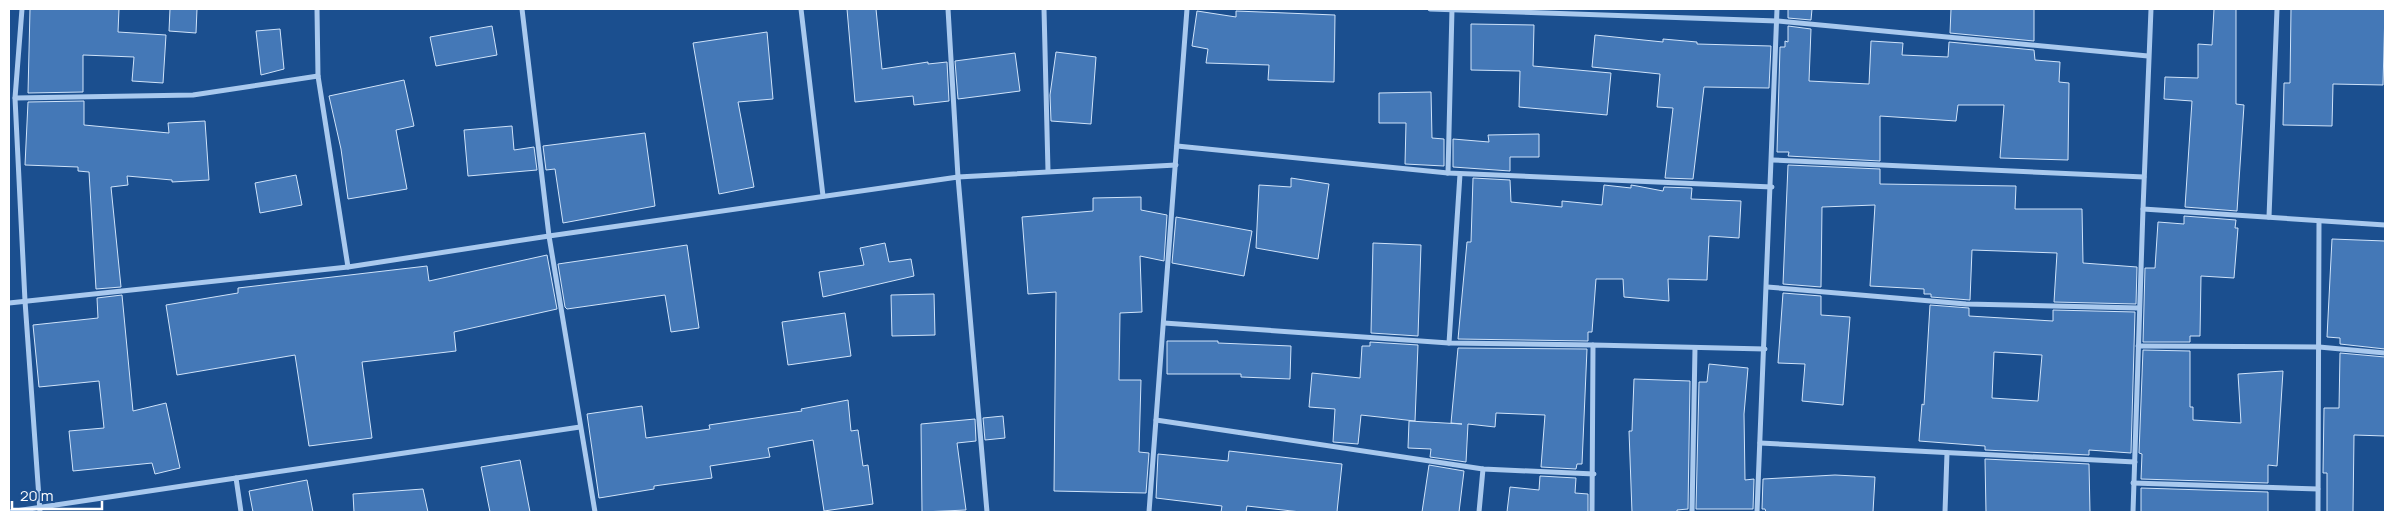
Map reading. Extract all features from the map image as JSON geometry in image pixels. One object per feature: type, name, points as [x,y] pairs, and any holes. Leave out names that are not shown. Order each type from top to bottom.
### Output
[{"type":"street","points":[[22,9],[15,98],[25,301],[40,511]]},
{"type":"street","points":[[317,9],[318,76],[348,267]]},
{"type":"street","points":[[522,9],[549,236],[595,512]]},
{"type":"street","points":[[801,9],[823,196]]},
{"type":"street","points":[[948,9],[958,177],[987,512]]},
{"type":"street","points":[[1044,9],[1048,171]]},
{"type":"street","points":[[1149,512],[1187,9]]},
{"type":"street","points":[[1430,9],[1776,21],[2148,56]]},
{"type":"street","points":[[1757,512],[1772,187],[1777,9]]},
{"type":"street","points":[[2132,512],[2151,9]]},
{"type":"street","points":[[2269,217],[2278,9]]},
{"type":"street","points":[[1448,173],[1452,10]]},
{"type":"street","points":[[15,98],[193,95],[318,76]]},
{"type":"street","points":[[1177,146],[1460,174],[1772,187]]},
{"type":"street","points":[[1772,160],[2144,177]]},
{"type":"street","points":[[9,303],[348,267],[958,177],[1176,165]]},
{"type":"street","points":[[1450,343],[1460,174]]},
{"type":"street","points":[[2143,209],[2385,225]]},
{"type":"street","points":[[2318,512],[2319,221]]},
{"type":"street","points":[[1767,287],[1966,304],[2139,308]]},
{"type":"street","points":[[1164,323],[1450,343],[1764,349]]},
{"type":"street","points":[[1592,512],[1594,474],[1593,346]]},
{"type":"street","points":[[2138,346],[2319,347],[2385,353]]},
{"type":"street","points":[[1692,512],[1695,348]]},
{"type":"street","points":[[1156,420],[1483,469],[1594,474]]},
{"type":"street","points":[[9,512],[40,511],[236,478],[580,427]]},
{"type":"street","points":[[1760,443],[2135,462]]},
{"type":"street","points":[[1946,512],[1947,453]]},
{"type":"street","points":[[1479,512],[1483,469]]},
{"type":"street","points":[[236,478],[241,512]]},
{"type":"street","points":[[2134,483],[2318,489]]},
{"type":"building","points":[[30,9],[119,9],[118,32],[166,35],[163,83],[132,81],[134,57],[83,55],[83,92],[28,93]]},
{"type":"building","points":[[170,9],[197,9],[196,33],[169,31]]},
{"type":"building","points":[[847,9],[876,9],[882,69],[928,62],[928,64],[947,62],[949,101],[914,105],[913,96],[855,102]]},
{"type":"building","points":[[1788,9],[1812,9],[1811,20],[1788,18]]},
{"type":"building","points":[[1951,9],[2034,9],[2034,41],[1950,33]]},
{"type":"building","points":[[2214,9],[2236,9],[2236,104],[2244,105],[2237,211],[2185,207],[2192,101],[2164,99],[2165,77],[2198,78],[2198,44],[2212,45]]},
{"type":"building","points":[[2291,9],[2385,9],[2383,85],[2333,84],[2332,126],[2283,125],[2284,83],[2290,83]]},
{"type":"building","points":[[1197,11],[1236,17],[1236,11],[1335,15],[1334,82],[1268,80],[1269,65],[1206,63],[1208,49],[1192,46]]},
{"type":"building","points":[[1471,24],[1534,25],[1533,66],[1611,73],[1607,115],[1519,107],[1520,71],[1471,70]]},
{"type":"building","points":[[492,26],[497,55],[436,66],[430,37]]},
{"type":"building","points":[[1788,26],[1811,29],[1809,81],[1869,84],[1871,41],[1903,43],[1902,55],[1948,57],[1949,42],[2034,50],[2035,60],[2060,62],[2059,82],[2069,83],[2068,160],[2000,158],[2004,105],[1958,105],[1956,121],[1880,116],[1880,161],[1788,156],[1789,152],[1777,152],[1780,47],[1785,47],[1785,41],[1788,42]]},
{"type":"building","points":[[280,29],[284,69],[261,75],[256,31]]},
{"type":"building","points":[[767,32],[773,99],[738,102],[754,187],[719,194],[693,43]]},
{"type":"building","points":[[1595,35],[1663,42],[1663,39],[1697,42],[1697,44],[1771,46],[1769,88],[1704,87],[1693,179],[1665,178],[1673,108],[1657,107],[1660,74],[1592,67]]},
{"type":"building","points":[[1056,52],[1096,57],[1091,124],[1051,121],[1050,95]]},
{"type":"building","points":[[1015,53],[1020,91],[958,99],[955,61]]},
{"type":"building","points":[[404,80],[414,126],[396,130],[407,189],[348,199],[341,149],[329,96]]},
{"type":"building","points":[[1431,92],[1432,138],[1444,139],[1444,166],[1405,164],[1406,123],[1379,123],[1379,93]]},
{"type":"building","points":[[84,101],[84,125],[169,133],[168,123],[205,121],[209,180],[172,182],[172,180],[127,176],[128,185],[111,187],[121,287],[96,289],[89,172],[78,171],[78,167],[25,165],[28,102]]},
{"type":"building","points":[[512,126],[514,150],[534,147],[537,170],[468,176],[464,130]]},
{"type":"building","points":[[645,133],[655,206],[563,223],[555,169],[546,170],[543,146]]},
{"type":"building","points":[[1539,134],[1539,157],[1510,157],[1510,171],[1453,167],[1453,139],[1489,142],[1488,135]]},
{"type":"building","points":[[1788,165],[1880,169],[1880,184],[2016,186],[2015,209],[2082,209],[2083,263],[2137,267],[2136,304],[2054,302],[2057,253],[1972,250],[1970,300],[1931,297],[1931,294],[1924,294],[1924,289],[1870,286],[1875,205],[1822,207],[1821,287],[1783,284]]},
{"type":"building","points":[[296,175],[302,205],[260,213],[255,183]]},
{"type":"building","points":[[1291,178],[1329,184],[1318,259],[1256,248],[1259,185],[1291,187]]},
{"type":"building","points":[[1473,178],[1510,180],[1511,202],[1562,207],[1562,201],[1602,205],[1604,185],[1631,188],[1631,185],[1663,191],[1664,187],[1692,188],[1691,199],[1741,201],[1739,238],[1709,236],[1707,280],[1668,279],[1669,301],[1624,297],[1623,279],[1596,279],[1592,332],[1588,332],[1588,341],[1458,339],[1467,242],[1471,242]]},
{"type":"building","points":[[1141,197],[1141,210],[1167,215],[1164,261],[1140,256],[1142,312],[1120,313],[1119,380],[1141,380],[1139,452],[1149,453],[1146,493],[1054,491],[1056,292],[1028,294],[1022,217],[1093,211],[1093,198]]},
{"type":"building","points":[[2184,216],[2236,220],[2235,228],[2238,228],[2234,278],[2201,276],[2200,336],[2190,336],[2190,342],[2143,342],[2145,268],[2155,268],[2158,222],[2184,224]]},
{"type":"building","points":[[1176,217],[1252,231],[1244,276],[1172,263]]},
{"type":"building","points":[[2332,239],[2385,241],[2385,349],[2340,344],[2340,338],[2327,337]]},
{"type":"building","points":[[885,243],[889,262],[911,259],[914,276],[823,297],[819,272],[864,265],[860,248]]},
{"type":"building","points":[[1373,243],[1421,245],[1418,336],[1371,333]]},
{"type":"building","points":[[687,245],[699,328],[671,332],[665,295],[567,309],[565,307],[558,264]]},
{"type":"building","points":[[547,255],[557,309],[454,332],[456,351],[362,362],[372,438],[309,446],[295,355],[177,375],[166,305],[238,293],[238,288],[427,266],[429,281]]},
{"type":"building","points":[[1783,293],[1821,296],[1821,315],[1850,317],[1843,405],[1802,401],[1805,364],[1778,363]]},
{"type":"building","points":[[934,294],[935,335],[892,336],[891,295]]},
{"type":"building","points":[[122,295],[133,411],[166,403],[180,468],[155,474],[152,463],[73,471],[69,431],[104,428],[99,381],[39,387],[33,325],[98,318],[97,298]]},
{"type":"building","points":[[1930,305],[1969,308],[1969,316],[2053,321],[2053,310],[2135,312],[2131,453],[2089,450],[2089,455],[1985,450],[1985,446],[1919,441],[1922,404],[1924,405]],"holes":[[[1994,352],[2042,355],[2038,401],[1992,398]]]},
{"type":"building","points":[[845,313],[851,356],[788,365],[782,322]]},
{"type":"building","points":[[1167,341],[1218,341],[1218,343],[1291,346],[1290,379],[1241,377],[1241,374],[1167,374]]},
{"type":"building","points":[[1370,342],[1418,345],[1415,421],[1361,415],[1358,444],[1333,442],[1335,409],[1309,407],[1312,373],[1360,378],[1362,346],[1370,346]]},
{"type":"building","points":[[1458,348],[1587,349],[1582,464],[1577,464],[1576,469],[1541,467],[1545,415],[1496,413],[1495,427],[1468,424],[1466,462],[1430,457],[1431,449],[1408,448],[1409,421],[1462,424],[1451,423]]},
{"type":"building","points":[[2143,350],[2190,351],[2190,407],[2193,407],[2193,420],[2241,423],[2238,374],[2283,371],[2277,466],[2268,465],[2268,483],[2141,479],[2142,454],[2139,453]]},
{"type":"building","points":[[2340,353],[2385,357],[2385,436],[2354,435],[2353,512],[2327,512],[2327,473],[2323,473],[2324,408],[2339,408]]},
{"type":"building","points":[[1709,364],[1748,368],[1744,414],[1745,480],[1754,479],[1753,509],[1696,509],[1699,382],[1707,382]]},
{"type":"building","points":[[1634,379],[1690,381],[1688,509],[1677,510],[1677,512],[1632,512],[1629,431],[1632,431]]},
{"type":"building","points":[[848,400],[851,431],[858,430],[863,466],[868,465],[873,504],[824,511],[813,440],[768,448],[770,457],[710,466],[712,478],[654,486],[654,489],[599,498],[587,414],[642,406],[646,438],[710,429],[709,425],[802,411],[801,409]]},
{"type":"building","points":[[1003,416],[1005,438],[985,440],[983,418]]},
{"type":"building","points":[[975,419],[976,441],[957,443],[966,510],[922,512],[921,424]]},
{"type":"building","points":[[1229,451],[1342,464],[1337,512],[1301,512],[1247,506],[1246,512],[1221,512],[1222,506],[1156,498],[1158,454],[1228,461]]},
{"type":"building","points":[[1985,459],[2089,464],[2090,512],[1986,512]]},
{"type":"building","points":[[520,460],[530,512],[490,512],[481,467]]},
{"type":"building","points":[[1429,465],[1464,471],[1459,512],[1422,512]]},
{"type":"building","points":[[1835,475],[1875,477],[1873,512],[1766,512],[1765,509],[1762,509],[1763,479]]},
{"type":"building","points":[[1540,476],[1576,478],[1575,493],[1588,494],[1588,512],[1507,512],[1510,487],[1539,490]]},
{"type":"building","points":[[307,480],[313,512],[253,512],[249,491]]},
{"type":"building","points":[[2141,488],[2268,492],[2268,512],[2141,512]]},
{"type":"building","points":[[423,489],[428,512],[354,512],[353,494]]}]
